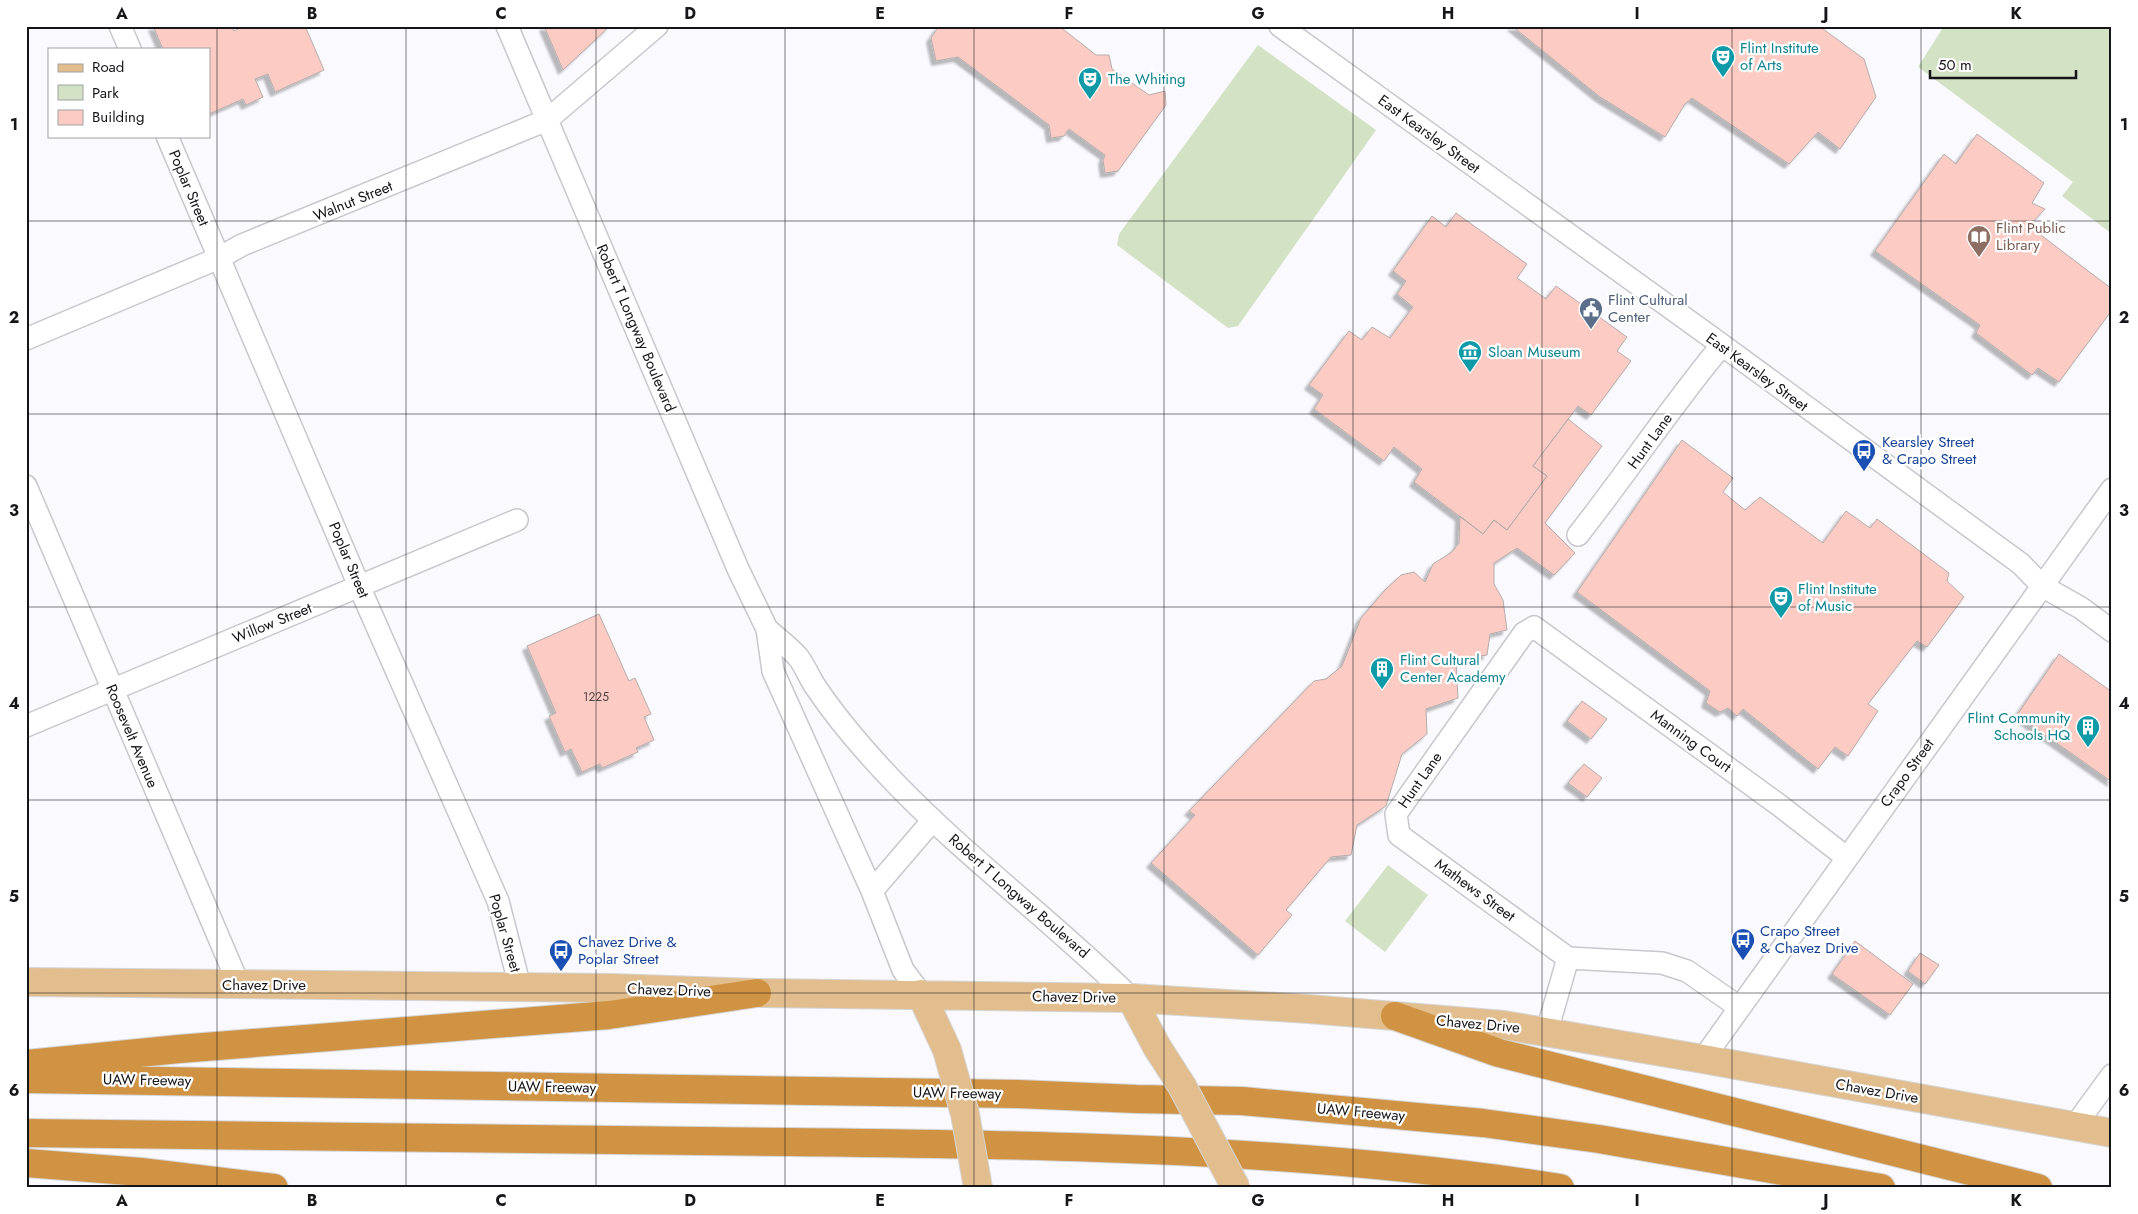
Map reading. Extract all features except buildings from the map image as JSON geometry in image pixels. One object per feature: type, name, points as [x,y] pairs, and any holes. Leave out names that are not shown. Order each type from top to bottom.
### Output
[{"type":"highway","points":[[26,1065],[180,1049],[609,1015],[757,993]]},
{"type":"highway","points":[[1395,1016],[1499,1053],[2038,1188]]},
{"type":"highway","name":"UAW Freeway","points":[[26,1079],[1008,1093],[1242,1101],[1503,1126],[1600,1139],[1881,1188]]},
{"type":"highway","points":[[26,1133],[1041,1145],[1292,1157],[1358,1163],[1560,1188]]},
{"type":"highway","points":[[26,1163],[141,1172],[274,1188]]},
{"type":"main road","name":"Chavez Drive","points":[[26,982],[611,988],[757,993],[1130,998],[1289,1007],[1504,1025],[1547,1031],[2112,1133]]},
{"type":"main road","name":"Robert T Longway Boulevard","points":[[921,994],[947,1050],[965,1114],[978,1188]]},
{"type":"main road","name":"Robert T Longway Boulevard","points":[[1130,998],[1156,1047],[1182,1086],[1236,1188]]},
{"type":"street","points":[[120,26],[130,48]]},
{"type":"street","name":"Robert T Longway Boulevard","points":[[507,26],[738,569],[767,629],[773,672],[872,891],[903,970],[921,994]]},
{"type":"street","name":"Walnut Street","points":[[26,338],[219,258],[242,245],[547,120],[657,26]]},
{"type":"street","name":"East Kearsley Street","points":[[1280,26],[1722,345],[2021,564],[2042,586],[2081,608],[2112,631]]},
{"type":"street","name":"Poplar Street","points":[[168,138],[360,587],[498,901],[520,987]]},
{"type":"street","name":"Hunt Lane","points":[[1578,536],[1722,345]]},
{"type":"street","name":"Roosevelt Avenue","points":[[26,486],[239,985]]},
{"type":"street","name":"Crapo Street","points":[[1703,1058],[2112,489]]},
{"type":"street","name":"Willow Street","points":[[26,726],[517,520]]},
{"type":"street","name":"Hunt Lane","points":[[1396,814],[1524,633],[1534,627]]},
{"type":"street","name":"Manning Court","points":[[1534,627],[1779,805],[1846,857]]},
{"type":"street","name":"Robert T Longway Boulevard","points":[[767,629],[797,657],[816,687],[870,756],[933,820],[1070,940],[1130,998]]},
{"type":"street","name":"Mathews Street","points":[[1396,814],[1399,835],[1568,958]]},
{"type":"street","points":[[872,891],[933,820]]},
{"type":"street","points":[[1547,1031],[1568,958],[1662,963],[1687,971],[1738,1007]]},
{"type":"street","points":[[2074,1127],[2112,1076]]},
{"type":"green space","points":[[1944,26],[2112,26],[2112,234],[2062,196],[2073,182],[1918,67]]},
{"type":"green space","points":[[1258,45],[1376,130],[1238,326],[1228,328],[1117,245],[1119,234]]},
{"type":"green space","points":[[1388,865],[1428,895],[1385,952],[1345,921]]},
{"type":"place","name":"Flint Institute of Arts","points":[[1723,78]]},
{"type":"place","name":"The Whiting","points":[[1090,100]]},
{"type":"place","name":"Flint Public Library","points":[[1979,258]]},
{"type":"place","name":"Flint Cultural Center","points":[[1591,330]]},
{"type":"place","name":"Sloan Museum","points":[[1470,373]]},
{"type":"place","name":"Kearsley Street & Crapo Street","points":[[1864,472]]},
{"type":"place","name":"Flint Institute of Music","points":[[1781,619]]},
{"type":"place","name":"Flint Cultural Center Academy","points":[[1382,690]]},
{"type":"place","name":"Flint Community Schools HQ","points":[[2088,748]]},
{"type":"place","name":"Crapo Street & Chavez Drive","points":[[1743,961]]},
{"type":"place","name":"Chavez Drive & Poplar Street","points":[[561,972]]}]
